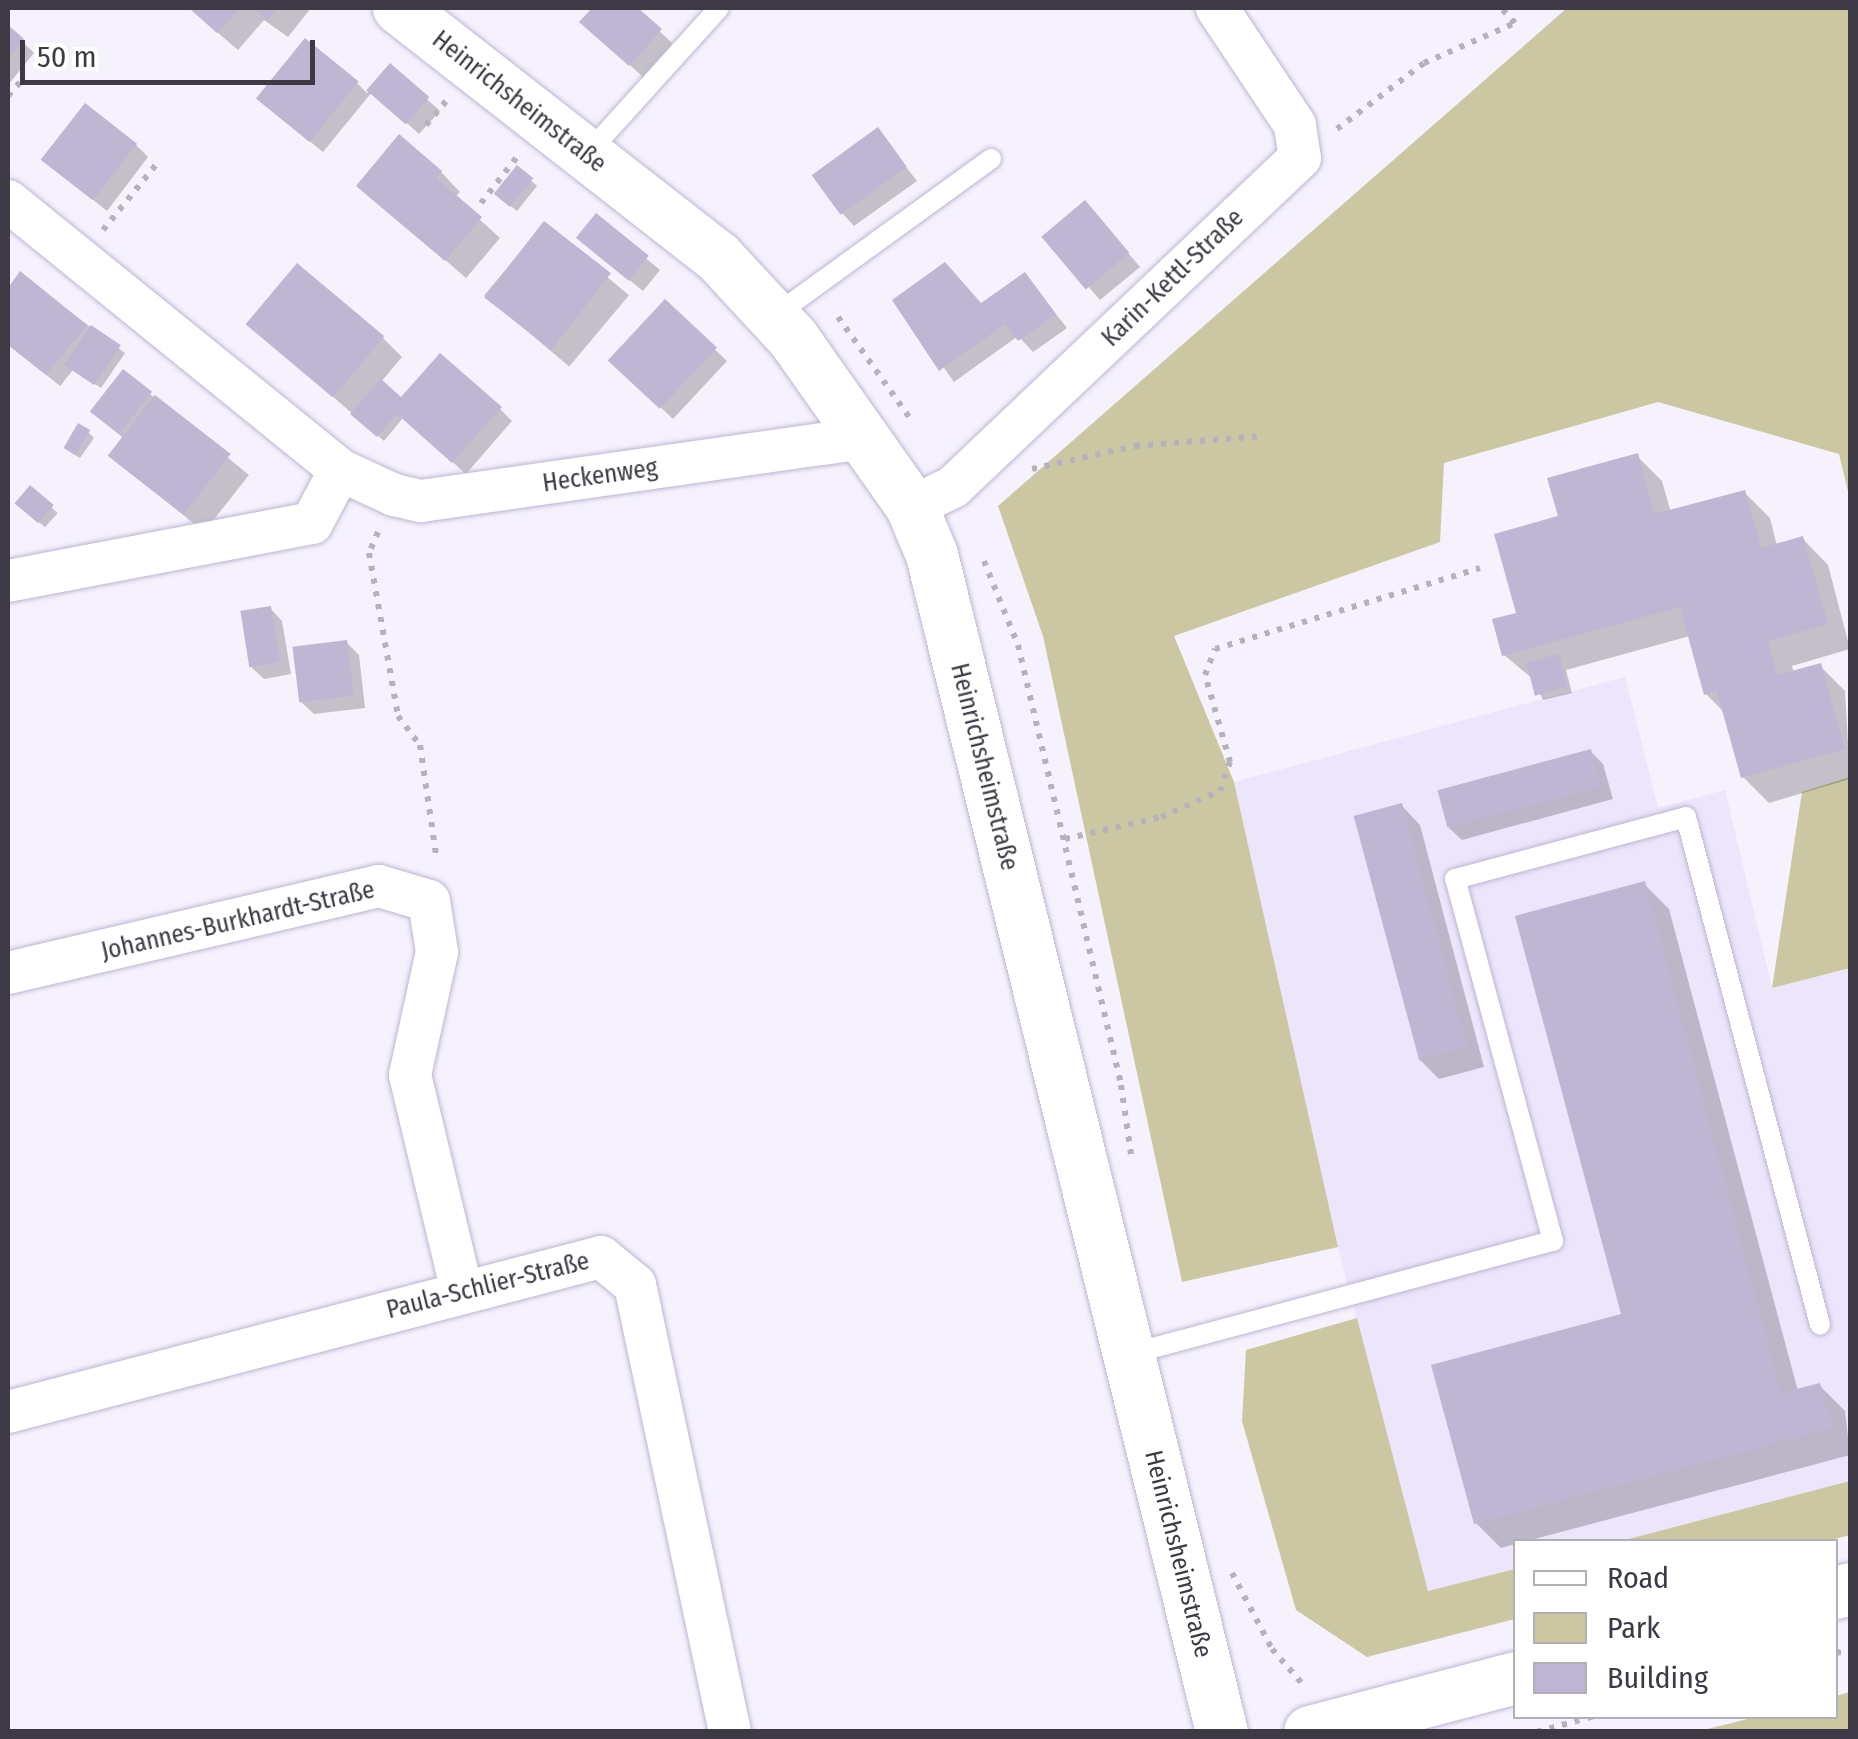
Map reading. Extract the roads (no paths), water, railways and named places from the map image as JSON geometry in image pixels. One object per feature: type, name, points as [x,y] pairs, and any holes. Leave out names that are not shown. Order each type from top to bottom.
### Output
[{"type":"street","name":"Heinrichsheimstraße","points":[[398,8],[718,256],[773,317],[912,507],[932,555],[1222,1732]]},
{"type":"street","name":"Karin-Kettl-Straße","points":[[912,507],[953,488],[1300,158],[1294,125],[1217,8]]},
{"type":"street","name":"Heckenweg","points":[[8,201],[340,470],[394,495],[421,502],[865,438]]},
{"type":"street","points":[[8,580],[312,523],[340,470]]},
{"type":"street","name":"Johannes-Burkhardt-Straße","points":[[8,974],[379,886],[428,902],[437,952],[410,1075],[462,1291]]},
{"type":"street","name":"Paula-Schlier-Straße","points":[[8,1412],[601,1257],[635,1286],[730,1732]]},
{"type":"street","points":[[1310,1732],[1513,1679]]},
{"type":"lane","points":[[587,154],[720,8]]},
{"type":"lane","points":[[773,317],[990,159]]},
{"type":"lane","points":[[1129,1354],[1553,1242],[1455,879],[1686,817],[1820,1325]]}]
